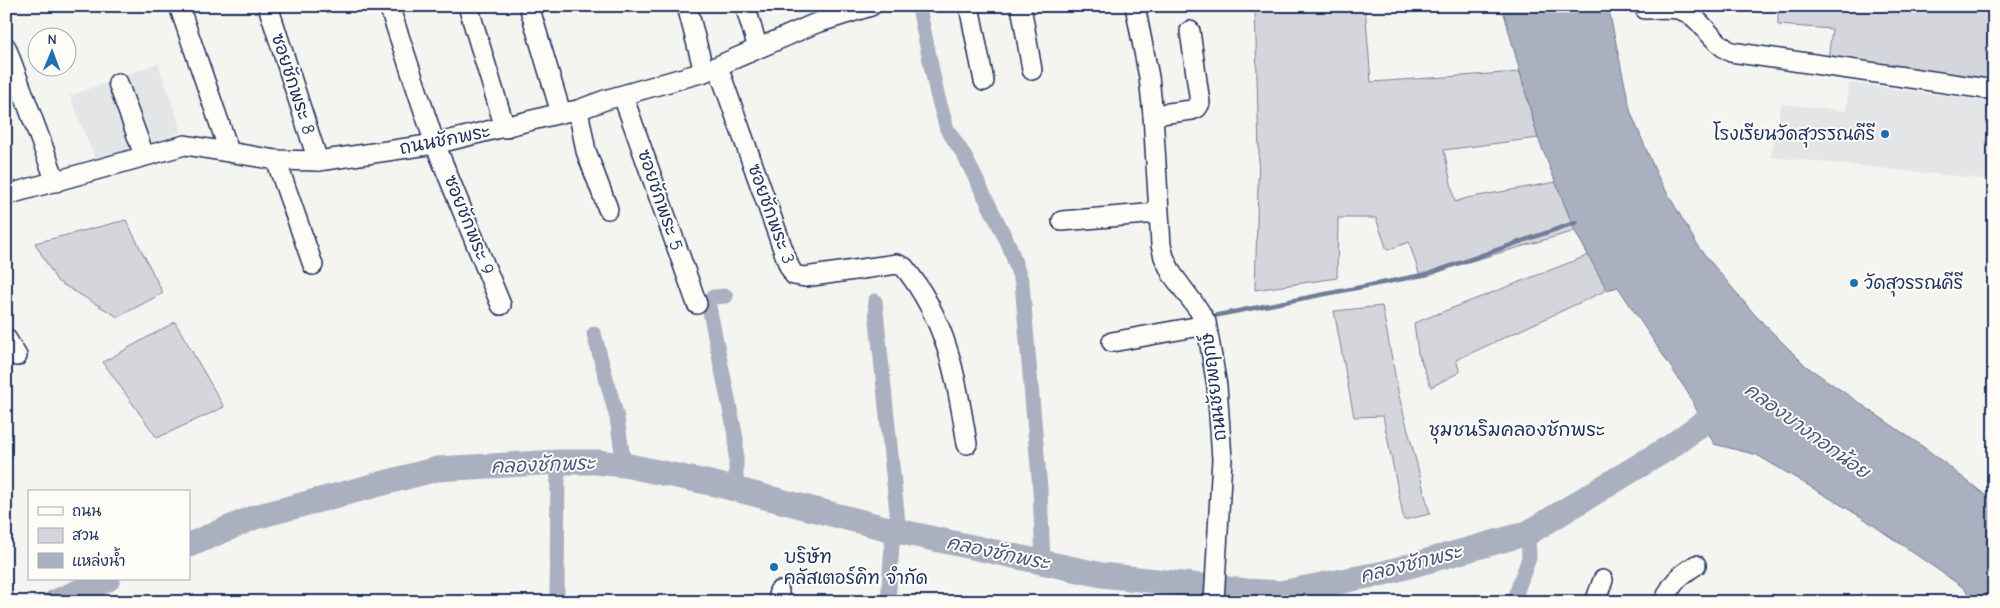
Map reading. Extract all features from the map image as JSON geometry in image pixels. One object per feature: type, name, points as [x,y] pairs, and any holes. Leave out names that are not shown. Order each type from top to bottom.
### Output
[{"type":"street","points":[[179,6],[229,151]]},
{"type":"street","name":"ซอยชักพระ 8","points":[[268,6],[318,161]]},
{"type":"street","name":"ซอยชักพระ 9","points":[[389,6],[435,144],[502,305]]},
{"type":"street","points":[[468,6],[505,128]]},
{"type":"street","points":[[529,6],[608,209]]},
{"type":"street","points":[[687,6],[711,70]]},
{"type":"street","points":[[745,6],[758,48]]},
{"type":"street","name":"ถนนชักพระ","points":[[6,194],[56,182],[144,155],[185,145],[276,160],[318,161],[435,144],[569,111],[711,70],[814,24],[871,6]]},
{"type":"street","points":[[969,6],[984,81]]},
{"type":"street","points":[[1021,6],[1032,70]]},
{"type":"street","name":"ถนนชัยพฤกษ์","points":[[1136,6],[1149,77],[1153,115],[1159,230],[1164,257],[1172,274],[1198,309],[1206,325],[1217,386],[1222,459],[1214,602]]},
{"type":"street","points":[[1645,9],[1675,8],[1686,12],[1730,52],[1994,90]]},
{"type":"street","points":[[1153,115],[1192,110],[1197,108],[1200,103],[1190,31]]},
{"type":"street","points":[[6,47],[56,182]]},
{"type":"street","name":"ซอยชักพระ 3","points":[[711,70],[794,275],[805,277],[897,264],[904,267],[932,307],[947,345],[957,380],[967,444]]},
{"type":"street","points":[[118,83],[144,155]]},
{"type":"street","name":"ซอยชักพระ 5","points":[[623,96],[697,304]]},
{"type":"street","points":[[276,160],[312,266]]},
{"type":"street","points":[[1062,221],[1158,213]]},
{"type":"street","points":[[1112,342],[1206,325]]},
{"type":"street","points":[[6,338],[17,356]]},
{"type":"street","points":[[1664,602],[1680,575],[1696,565]]},
{"type":"street","points":[[1595,602],[1603,580]]},
{"type":"shaded area","points":[[158,63],[182,132],[96,161],[70,96]]},
{"type":"shaded area","name":"โรงเรียนวัดสุวรรณคีรี","points":[[1849,83],[1994,102],[1994,180],[1771,157],[1781,104],[1846,111]]},
{"type":"green space","points":[[1255,6],[1365,6],[1371,82],[1520,72],[1538,138],[1444,150],[1455,202],[1467,198],[1556,182],[1575,231],[1420,276],[1409,242],[1387,250],[1376,218],[1338,218],[1337,278],[1255,290],[1259,152]]},
{"type":"green space","points":[[1778,6],[1960,6],[1994,13],[1994,81],[1828,59],[1832,29],[1778,25]]},
{"type":"green space","points":[[126,220],[163,293],[118,317],[57,281],[35,243]]},
{"type":"green space","points":[[1589,255],[1607,290],[1456,360],[1460,372],[1431,387],[1418,353],[1414,323]]},
{"type":"green space","points":[[1382,306],[1399,396],[1430,514],[1404,520],[1383,416],[1354,417],[1334,311]]},
{"type":"green space","points":[[175,322],[224,407],[157,438],[103,362]]},
{"type":"water","name":"คลองบางกอกน้อย","points":[[1502,6],[1608,6],[1631,113],[1657,175],[1699,248],[1755,315],[1806,366],[1929,451],[1994,502],[1994,602],[1976,602],[1964,588],[1863,518],[1757,455],[1714,444],[1688,393],[1618,287],[1607,290],[1575,231],[1538,138]]},
{"type":"waterway","points":[[919,8],[937,94],[947,129],[964,155],[1009,245],[1022,283],[1040,489],[1043,563]]},
{"type":"waterway","points":[[1213,316],[1428,274],[1577,222]]},
{"type":"waterway","points":[[726,296],[713,297],[708,302],[736,438],[736,490]]},
{"type":"waterway","points":[[875,301],[899,532]]},
{"type":"waterway","points":[[594,334],[617,418],[624,465]]},
{"type":"waterway","name":"คลองชักพระ","points":[[190,545],[255,517],[437,469],[558,462],[596,462],[624,465],[715,484],[893,530],[1102,575],[1280,593],[1384,573],[1528,533],[1670,447],[1730,403]]},
{"type":"waterway","points":[[557,602],[558,462]]},
{"type":"waterway","points":[[888,602],[893,530]]},
{"type":"waterway","points":[[1513,602],[1529,558],[1528,533]]},
{"type":"waterway","name":"คลองชักพระ","points":[[55,602],[106,580]]},
{"type":"place","name":"โรงเรียนวัดสุวรรณคีรี","points":[[1885,134]]},
{"type":"place","name":"วัดสุวรรณคีรี","points":[[1854,283]]},
{"type":"place","name":"บริษัท คลัสเตอร์คิท จำกัด","points":[[774,567]]},
{"type":"district","name":"ชุมชนริมคลองชักพระ","points":[[1517,430]]}]
